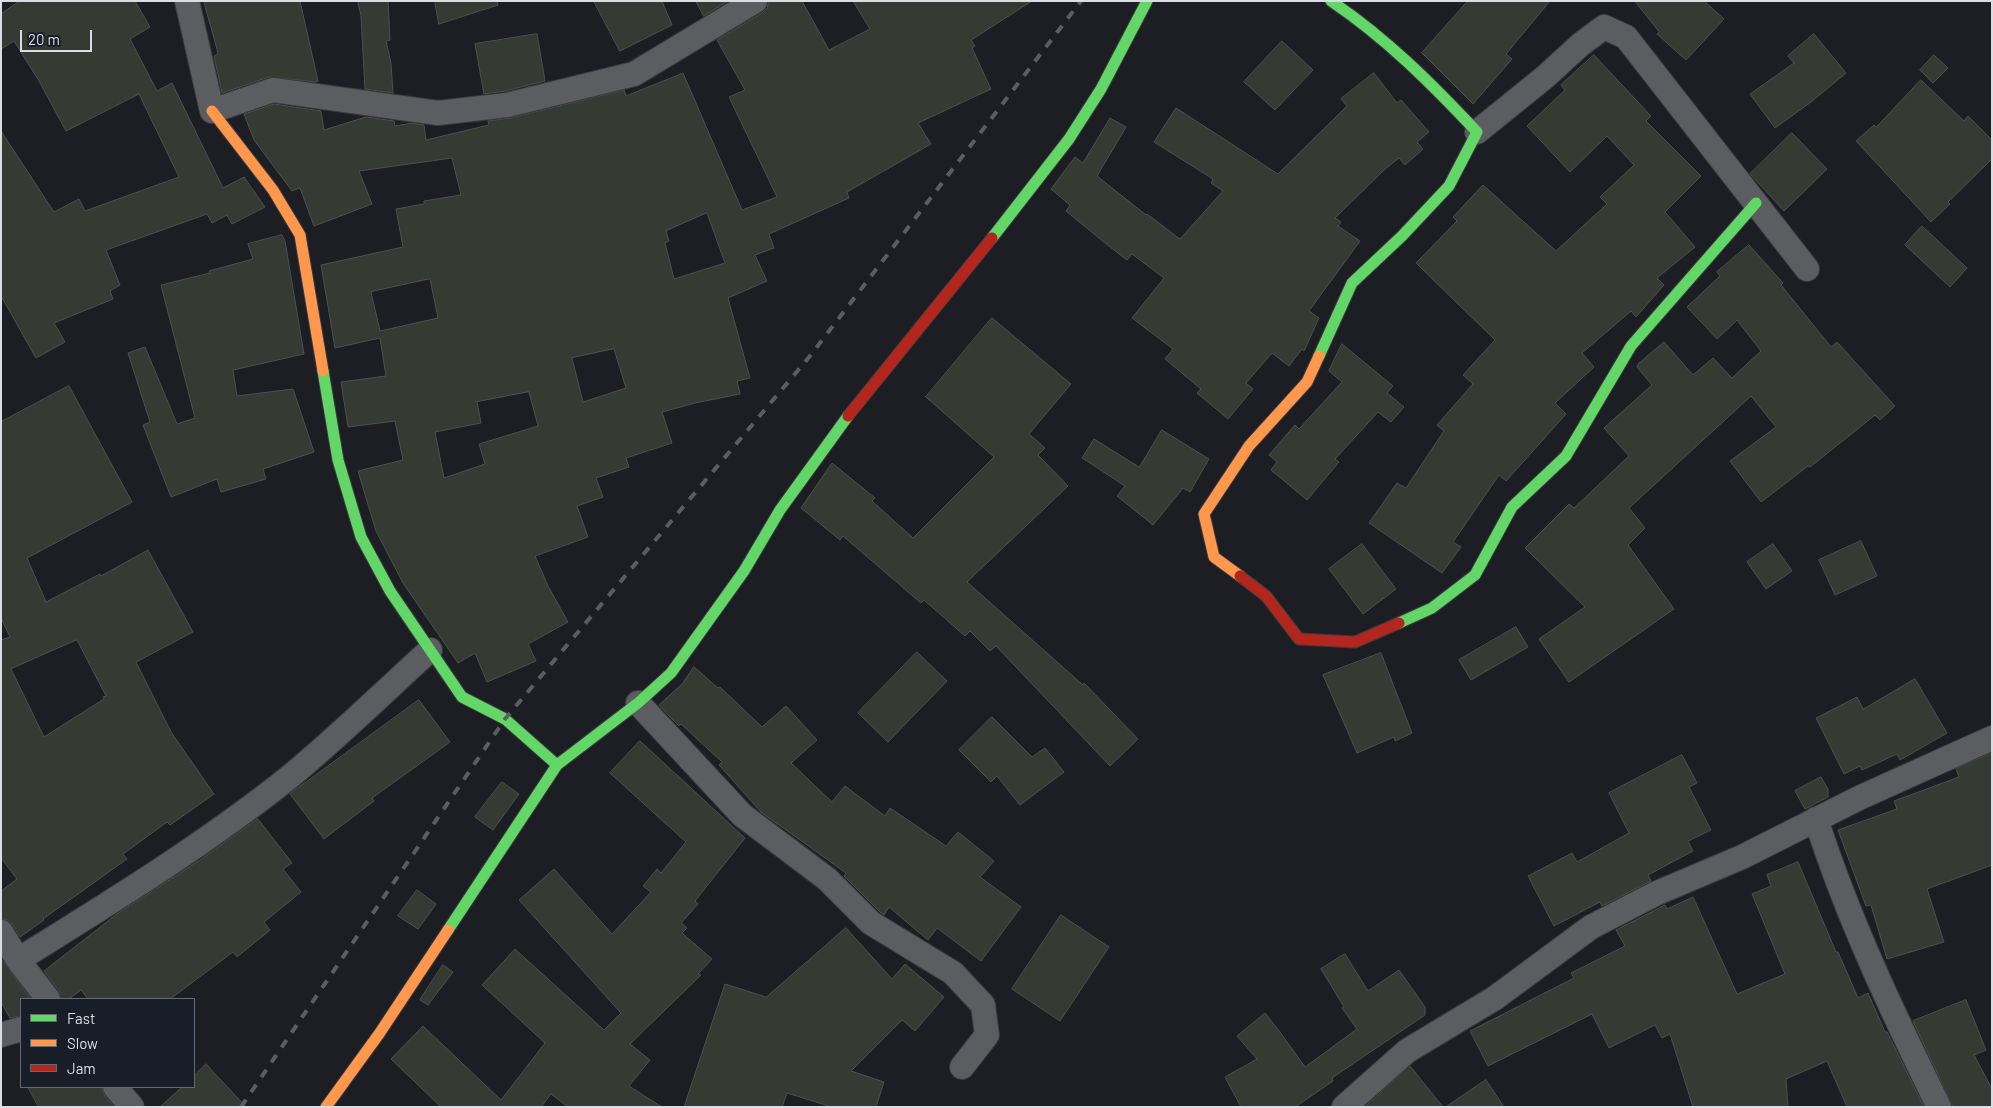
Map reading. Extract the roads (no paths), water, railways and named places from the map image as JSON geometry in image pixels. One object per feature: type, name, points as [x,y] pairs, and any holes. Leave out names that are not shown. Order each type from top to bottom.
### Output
[{"type":"street","points":[[188,1],[212,111],[273,190],[300,235],[338,460],[362,537],[390,591],[462,697],[505,719],[557,765]]},
{"type":"street","points":[[212,111],[273,90],[438,113],[507,105],[634,74],[755,1]]},
{"type":"street","points":[[326,1107],[379,1034],[557,765],[638,703],[671,673],[744,572],[780,510],[840,425],[1034,186],[1069,139],[1101,88],[1147,1]]},
{"type":"street","points":[[1331,1],[1357,18],[1412,66],[1476,132]]},
{"type":"street","points":[[1756,203],[1631,346],[1566,456],[1512,506],[1475,575],[1432,608],[1354,642],[1299,639],[1266,596],[1214,557],[1204,514],[1249,446],[1307,382],[1352,283],[1402,236],[1449,186],[1476,132],[1604,27],[1626,37],[1756,203],[1807,269]]},
{"type":"street","points":[[18,960],[120,896],[223,827],[292,774],[430,650]]},
{"type":"street","points":[[638,703],[742,815],[827,879],[871,923],[953,973],[983,1005],[987,1035],[962,1067]]},
{"type":"street","points":[[1344,1107],[1407,1050],[1495,998],[1591,927],[1657,893],[1742,857],[1816,819],[1992,738]]},
{"type":"street","points":[[1816,819],[1829,862],[1867,956],[1939,1107]]},
{"type":"street","points":[[1,932],[18,960],[47,998]]},
{"type":"street","points":[[1,1035],[20,1029]]},
{"type":"street","points":[[116,1088],[132,1107]]},
{"type":"railway","points":[[241,1107],[505,719],[810,356],[1081,1]]}]
